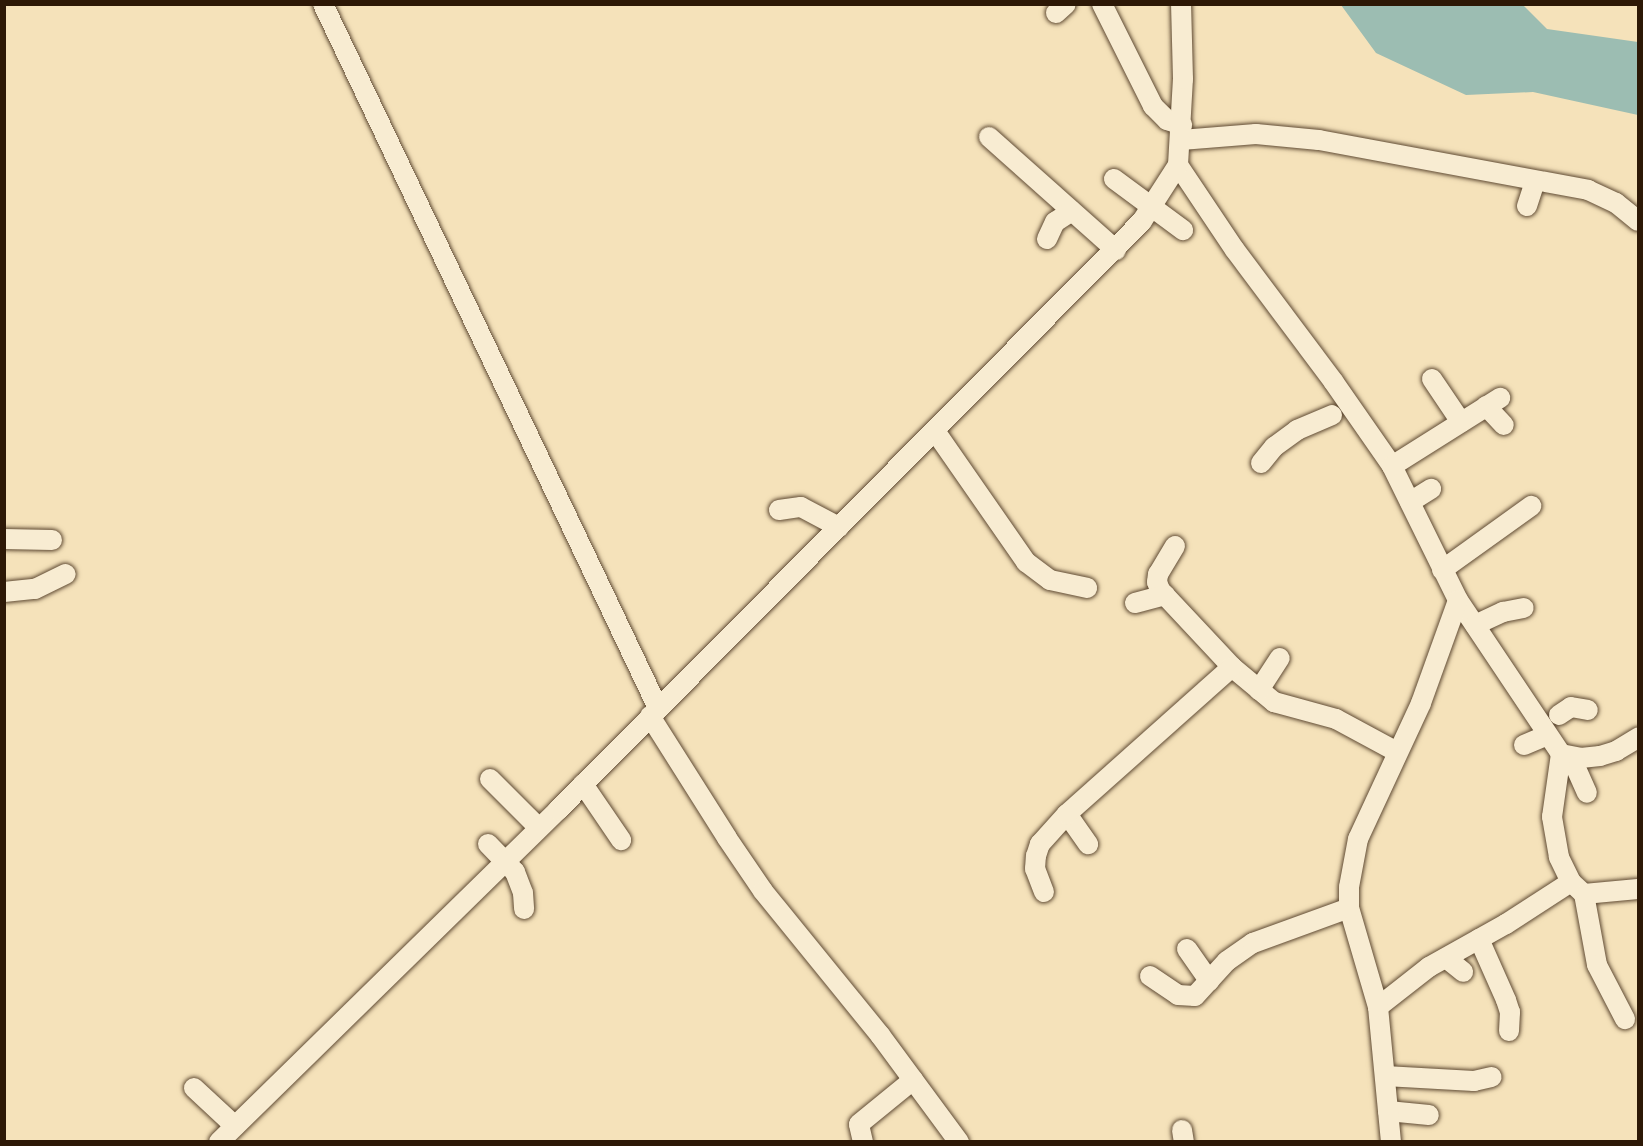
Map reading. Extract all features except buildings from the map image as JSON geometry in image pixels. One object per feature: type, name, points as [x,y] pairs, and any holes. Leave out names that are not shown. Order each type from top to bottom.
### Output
[{"type":"street","points":[[322,4],[654,712],[763,891],[913,1080],[958,1142]]},
{"type":"street","points":[[1102,4],[1153,106],[1181,132],[1287,135],[1574,188],[1601,195],[1628,211],[1638,221]]},
{"type":"street","points":[[219,1142],[506,861],[1116,250],[1153,206],[1178,165],[1183,32],[1181,4]]},
{"type":"street","points":[[989,137],[1116,250]]},
{"type":"street","points":[[1178,165],[1342,410],[1392,466],[1458,600],[1550,725],[1587,793]]},
{"type":"street","points":[[1114,179],[1183,230]]},
{"type":"street","points":[[1527,206],[1535,182]]},
{"type":"street","points":[[1047,239],[1055,222],[1072,211]]},
{"type":"street","points":[[1432,379],[1461,422]]},
{"type":"street","points":[[1392,466],[1493,402],[1504,425]]},
{"type":"street","points":[[1261,463],[1274,447],[1297,430],[1342,410]]},
{"type":"street","points":[[935,431],[1026,562],[1050,580],[1087,588]]},
{"type":"street","points":[[1410,502],[1431,489]]},
{"type":"street","points":[[1442,570],[1531,506]]},
{"type":"street","points":[[779,510],[801,507],[839,527]]},
{"type":"street","points":[[4,539],[52,540]]},
{"type":"street","points":[[1175,546],[1158,574],[1157,582],[1165,595],[1232,668],[1259,690],[1286,707],[1309,710],[1336,719],[1397,752]]},
{"type":"street","points":[[4,592],[35,589],[66,574]]},
{"type":"street","points":[[1135,603],[1165,595]]},
{"type":"street","points":[[1390,1142],[1378,1006],[1349,908],[1349,887],[1358,839],[1431,678],[1458,600]]},
{"type":"street","points":[[1475,625],[1503,612],[1524,608]]},
{"type":"street","points":[[1259,690],[1280,658]]},
{"type":"street","points":[[1044,892],[1036,877],[1036,856],[1040,844],[1067,814],[1232,668]]},
{"type":"street","points":[[1524,745],[1571,706],[1588,710]]},
{"type":"street","points":[[1566,756],[1600,756],[1616,751],[1638,738]]},
{"type":"street","points":[[1566,756],[1552,817],[1559,857],[1577,888],[1598,965],[1625,1019]]},
{"type":"street","points":[[490,779],[539,828]]},
{"type":"street","points":[[583,784],[621,840]]},
{"type":"street","points":[[1067,814],[1088,844]]},
{"type":"street","points":[[488,844],[506,861],[520,883],[524,909]]},
{"type":"street","points":[[1378,1006],[1414,977],[1446,958],[1577,888],[1638,889]]},
{"type":"street","points":[[1150,976],[1178,995],[1189,998],[1195,996],[1227,961],[1253,943],[1349,908]]},
{"type":"street","points":[[1479,939],[1510,1012],[1509,1030]]},
{"type":"street","points":[[1187,949],[1209,981]]},
{"type":"street","points":[[1446,958],[1463,972]]},
{"type":"street","points":[[1385,1076],[1474,1081],[1492,1077]]},
{"type":"street","points":[[863,1142],[859,1124],[913,1080]]},
{"type":"street","points":[[194,1088],[235,1126]]},
{"type":"street","points":[[1388,1111],[1429,1115]]},
{"type":"water","points":[[1341,5],[1523,5],[1547,29],[1638,42],[1638,115],[1533,92],[1466,95],[1376,53]]}]
